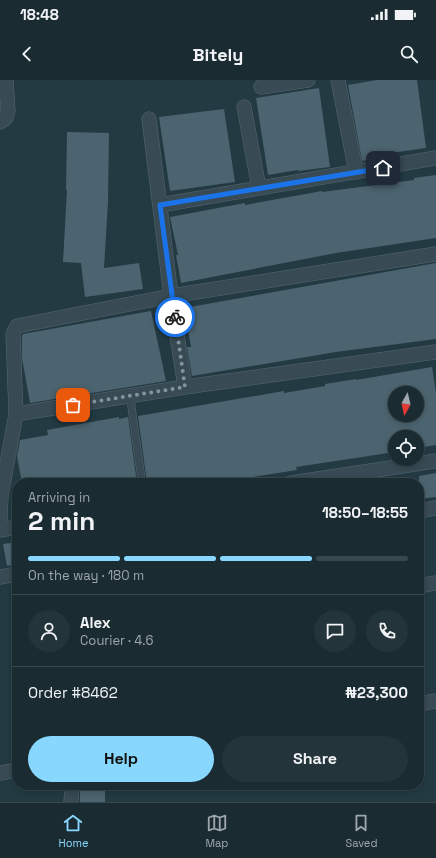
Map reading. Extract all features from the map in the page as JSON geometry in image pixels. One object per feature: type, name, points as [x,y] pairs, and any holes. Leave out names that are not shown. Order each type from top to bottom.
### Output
[{"type":"street","points":[[0,122],[3,122],[6,118],[8,111],[6,80]]},
{"type":"street","points":[[261,87],[308,80]]},
{"type":"street","points":[[338,80],[356,172]]},
{"type":"street","points":[[244,107],[259,188]]},
{"type":"street","points":[[149,119],[185,387]]},
{"type":"street","points":[[160,205],[436,158]]},
{"type":"street","points":[[0,521],[0,497],[16,414],[13,334],[17,326],[172,296],[436,254]]},
{"type":"street","points":[[16,414],[185,387],[436,352]]},
{"type":"street","points":[[324,478],[436,461]]},
{"type":"street","points":[[424,510],[436,508]]},
{"type":"street","points":[[0,530],[12,528]]},
{"type":"street","points":[[0,577],[12,575]]},
{"type":"street","points":[[424,585],[436,583]]},
{"type":"street","points":[[424,703],[436,701]]},
{"type":"street","points":[[0,773],[12,771]]},
{"type":"street","points":[[71,802],[72,790]]},
{"type":"lane","points":[[130,396],[141,478]]},
{"type":"building","points":[[377,80],[417,80],[426,148],[391,153],[391,156],[362,161],[348,85]]},
{"type":"building","points":[[319,88],[330,167],[268,175],[256,98]]},
{"type":"building","points":[[224,109],[235,182],[170,191],[159,117]]},
{"type":"building","points":[[67,132],[109,133],[108,202],[104,268],[139,263],[143,289],[85,297],[81,263],[63,262],[67,190]]},
{"type":"building","points":[[436,175],[436,238],[336,253],[181,283],[176,255],[178,255],[170,217],[245,203],[245,205],[322,191],[414,180],[414,178]]},
{"type":"building","points":[[436,263],[436,339],[336,352],[192,376],[187,347],[191,347],[184,308]]},
{"type":"building","points":[[151,311],[166,381],[30,403],[22,358],[23,334]]},
{"type":"building","points":[[432,367],[436,393],[436,445],[424,447],[424,430],[388,430],[388,453],[296,467],[297,470],[246,478],[146,478],[138,416],[284,391],[284,393],[325,386],[325,384]]},
{"type":"building","points":[[119,417],[119,419],[128,417],[136,478],[21,478],[17,456],[20,440],[48,435],[47,430]]},
{"type":"building","points":[[436,473],[436,497],[424,498],[424,478],[419,478],[419,476]]},
{"type":"building","points":[[12,543],[12,565],[7,566],[3,544]]},
{"type":"building","points":[[80,790],[105,790],[105,802],[80,802]]},
{"type":"way so far","points":[[73,405],[185,387],[175,317]]},
{"type":"route","points":[[175,317],[160,205],[383,168]]}]
